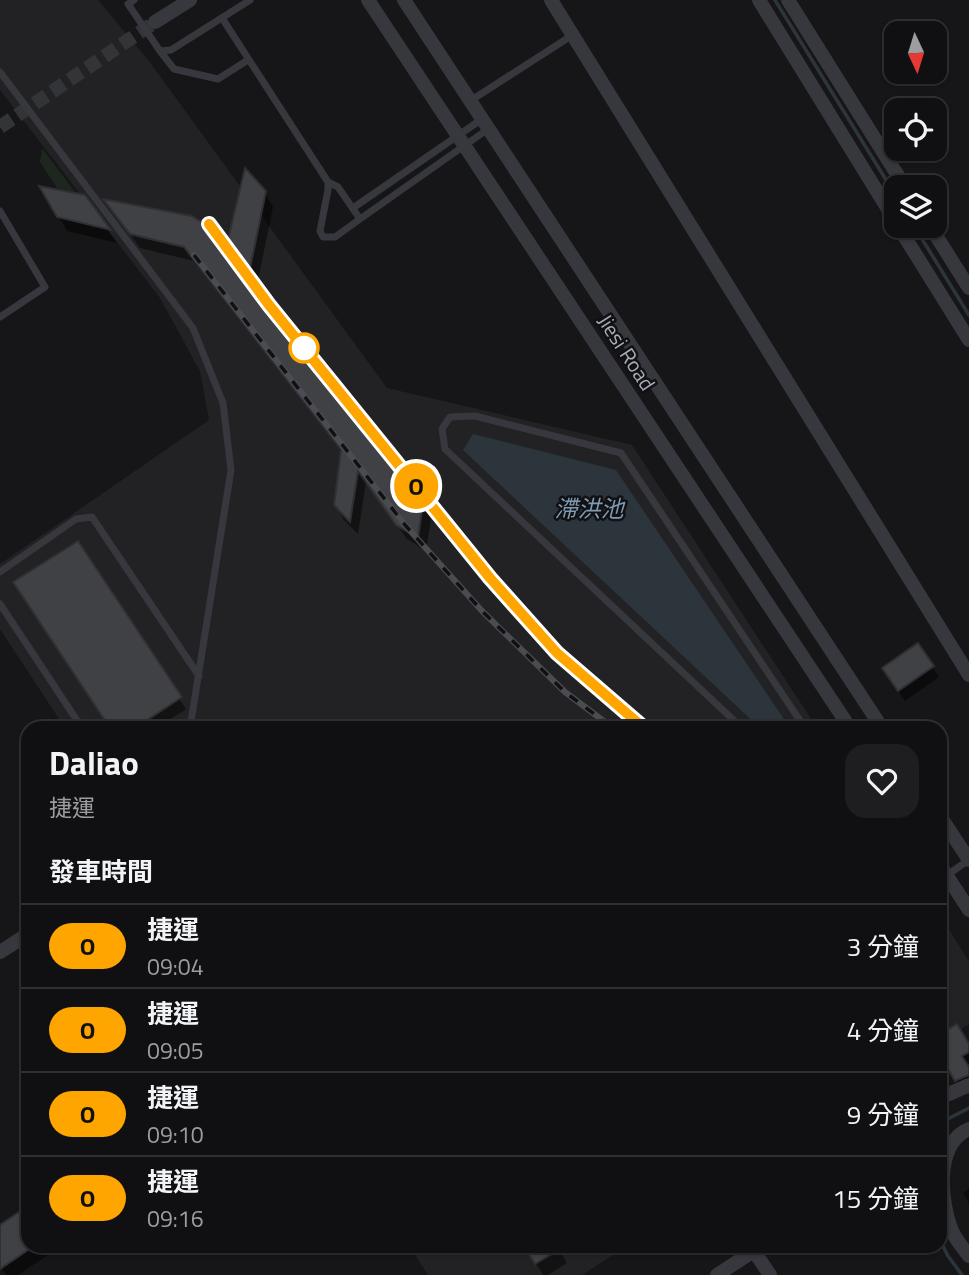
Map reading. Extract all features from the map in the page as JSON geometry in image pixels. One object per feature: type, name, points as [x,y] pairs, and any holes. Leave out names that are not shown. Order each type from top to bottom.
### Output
[{"type":"street","points":[[155,22],[190,0]]},
{"type":"street","name":"Jiesi Road","points":[[368,0],[844,721]]},
{"type":"street","name":"Jiesi Road","points":[[404,0],[877,721]]},
{"type":"street","points":[[551,0],[969,675]]},
{"type":"street","points":[[759,0],[884,203]]},
{"type":"street","points":[[788,0],[897,175]]},
{"type":"street","points":[[906,238],[969,340]]},
{"type":"street","points":[[938,238],[969,288]]},
{"type":"street","points":[[947,827],[969,860]]},
{"type":"street","points":[[947,881],[969,911]]},
{"type":"street","points":[[0,952],[21,938]]},
{"type":"street","points":[[947,1095],[969,1085]]},
{"type":"street","points":[[947,1155],[957,1134],[969,1129]]},
{"type":"street","points":[[947,1210],[953,1233],[969,1256]]},
{"type":"street","points":[[718,1275],[750,1253]]},
{"type":"street","points":[[759,1253],[770,1275]]},
{"type":"lane","points":[[134,0],[128,4],[174,69],[218,79],[248,60]]},
{"type":"lane","points":[[160,51],[171,50],[250,0]]},
{"type":"lane","points":[[222,18],[328,182],[338,187],[360,219]]},
{"type":"lane","points":[[470,102],[571,36]]},
{"type":"lane","points":[[0,72],[192,328],[223,403],[231,470],[191,721]]},
{"type":"lane","points":[[328,182],[320,227],[321,234],[335,237],[485,124]]},
{"type":"lane","points":[[353,208],[485,124]]},
{"type":"lane","points":[[0,211],[45,287],[0,317]]},
{"type":"lane","points":[[735,721],[445,449],[442,429],[450,417],[475,416],[621,453],[800,721]]},
{"type":"lane","points":[[0,572],[76,519],[92,517],[199,676]]},
{"type":"lane","points":[[0,604],[77,721]]},
{"type":"lane","points":[[947,871],[969,860]]},
{"type":"shaded area","points":[[0,0],[98,0],[149,61],[387,388],[632,445],[812,721],[60,721],[0,629],[0,564],[209,420],[200,371],[160,298],[0,90]]},
{"type":"shaded area","points":[[42,148],[75,192],[57,188],[40,162]]},
{"type":"shaded area","points":[[947,927],[969,961],[969,1024],[947,1038]]},
{"type":"shaded area","points":[[414,1253],[616,1253],[582,1275],[428,1275]]},
{"type":"water","name":"滯洪池","points":[[473,434],[616,470],[785,721],[753,721],[463,450]]},
{"type":"building","points":[[245,168],[266,191],[247,283],[423,503],[418,538],[396,525],[358,471],[350,522],[334,505],[341,450],[184,247],[130,234],[103,199],[192,216],[203,223],[225,252]]},
{"type":"building","points":[[39,186],[85,195],[111,230],[57,217]]},
{"type":"building","points":[[78,541],[182,697],[146,721],[105,721],[13,582]]},
{"type":"building","points":[[918,643],[934,666],[898,691],[882,668]]},
{"type":"building","points":[[957,1024],[969,1044],[969,1052],[962,1056],[969,1067],[969,1075],[955,1081],[947,1067],[947,1030]]},
{"type":"building","points":[[21,1211],[21,1253],[24,1253],[0,1269],[0,1225]]},
{"type":"building","points":[[528,1253],[553,1253],[535,1264]]},
{"type":"waterway","points":[[775,0],[884,177]]},
{"type":"waterway","points":[[921,238],[969,315]]},
{"type":"waterway","points":[[947,1119],[969,1108]]},
{"type":"waterway","points":[[946,1253],[962,1275]]},
{"type":"tunnel","points":[[0,127],[155,22]]},
{"type":"railway","points":[[209,224],[269,305],[490,578],[557,653],[636,721]]},
{"type":"railway","points":[[194,255],[405,525],[482,611],[565,692],[604,721]]},
{"type":"metro line","name":"O","points":[[209,224],[269,305],[490,578],[557,653],[635,721]]}]
